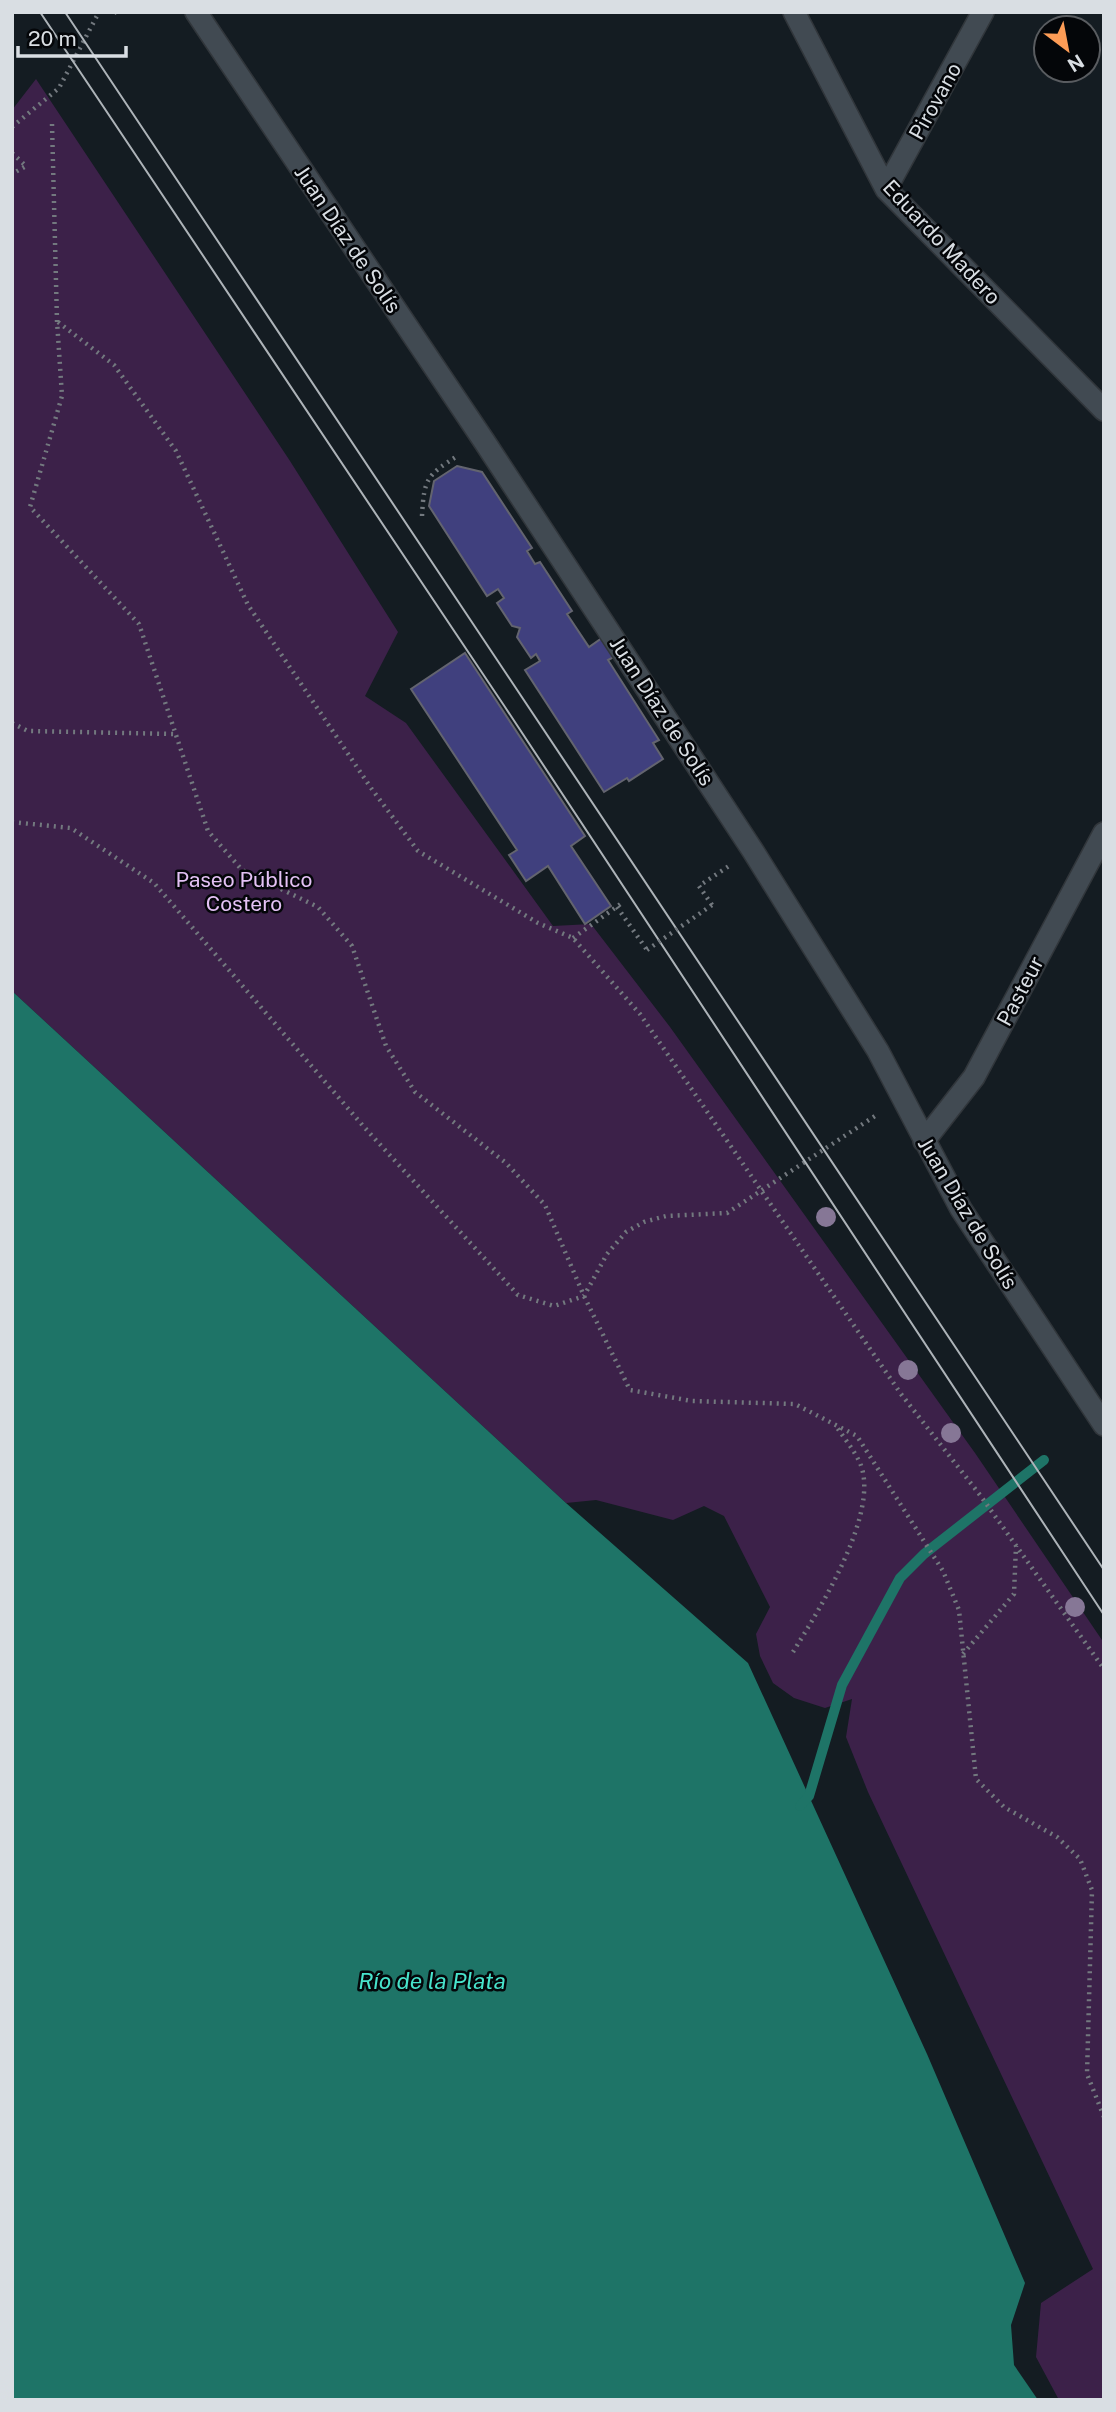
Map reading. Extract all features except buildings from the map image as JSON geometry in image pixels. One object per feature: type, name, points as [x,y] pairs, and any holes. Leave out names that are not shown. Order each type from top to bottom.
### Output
[{"type":"street","name":"Juan Díaz de Solís","points":[[196,12],[484,441],[753,851],[902,1096],[923,1141],[961,1209],[1104,1425]]},
{"type":"street","name":"Eduardo Madero","points":[[794,12],[886,189],[1104,410]]},
{"type":"street","name":"Pirovano","points":[[886,189],[983,12]]},
{"type":"street","name":"Pasteur","points":[[923,1141],[974,1077],[1104,833]]},
{"type":"path","points":[[12,127],[59,88],[99,12]]},
{"type":"path","points":[[52,124],[57,321],[62,396],[30,507],[139,624],[208,831],[242,870],[318,907],[352,946],[386,1046],[415,1092],[506,1163],[545,1205],[584,1296],[629,1390],[692,1401],[794,1404],[857,1436],[943,1571],[959,1610],[976,1779],[1004,1807],[1057,1837],[1080,1859],[1092,1890],[1087,2074],[1104,2116]]},
{"type":"path","points":[[12,153],[26,166],[12,174]]},
{"type":"path","points":[[57,321],[114,365],[176,451],[248,605],[371,788],[418,851],[538,923],[573,938],[640,1014],[901,1394],[1017,1545],[1104,1669]]},
{"type":"path","points":[[422,516],[424,484],[434,471],[484,441]]},
{"type":"path","points":[[12,723],[28,731],[175,733]]},
{"type":"path","points":[[12,822],[71,828],[154,883],[364,1127],[518,1295],[554,1306],[584,1296],[607,1254],[626,1232],[644,1222],[666,1216],[726,1213],[902,1096]]},
{"type":"path","points":[[573,938],[620,907],[647,950],[712,905],[699,886],[753,851]]},
{"type":"path","points":[[793,1652],[831,1589],[865,1497],[860,1464],[835,1426]]},
{"type":"path","points":[[963,1654],[1014,1594],[1017,1545]]},
{"type":"green space","name":"Paseo Público Costero","points":[[36,79],[290,461],[398,632],[365,696],[406,723],[553,926],[591,924],[670,1027],[975,1453],[1104,1643],[1104,2400],[1059,2400],[1036,2357],[1041,2303],[1093,2269],[868,1792],[846,1737],[852,1699],[825,1708],[794,1698],[773,1683],[760,1656],[756,1634],[770,1607],[724,1516],[704,1506],[673,1520],[596,1500],[566,1503],[12,991],[12,110]]},
{"type":"water","name":"Río de la Plata","points":[[12,991],[566,1503],[748,1663],[927,2054],[1025,2283],[1011,2325],[1014,2365],[1038,2400],[12,2400]]},
{"type":"waterway","points":[[800,1806],[809,1796],[842,1685],[900,1578],[924,1554],[1044,1460]]},
{"type":"tram line","points":[[40,12],[505,707],[1104,1615]]},
{"type":"tram line","points":[[65,12],[1104,1570]]}]
